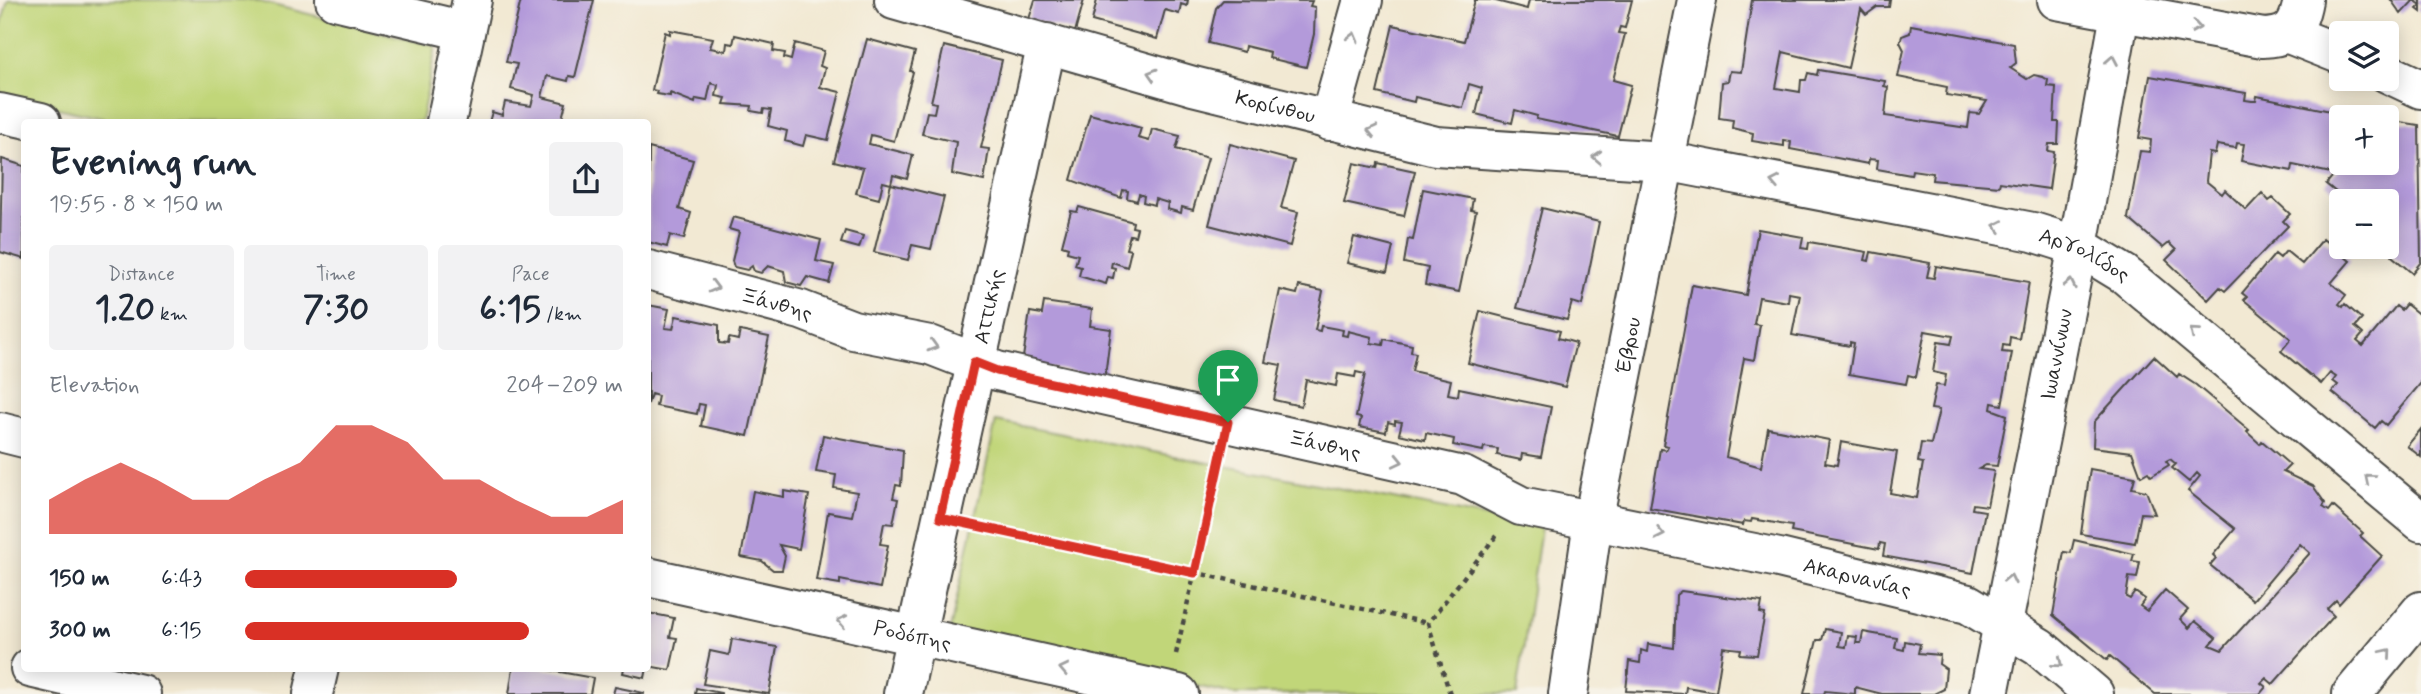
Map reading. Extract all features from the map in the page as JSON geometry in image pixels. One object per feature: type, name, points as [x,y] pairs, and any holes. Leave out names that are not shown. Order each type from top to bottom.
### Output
[{"type":"street","points":[[335,0],[468,16],[447,119]]},
{"type":"street","name":"Κορίνθου","points":[[894,0],[1193,86],[1436,146],[1665,161]]},
{"type":"street","points":[[1329,121],[1363,0]]},
{"type":"street","name":"Έβρου","points":[[1568,694],[1593,521],[1697,0]]},
{"type":"street","points":[[2057,0],[2120,14],[2263,38],[2296,17],[2329,44]]},
{"type":"street","name":"Ιωαννίνων","points":[[1989,694],[2000,623],[2078,246],[2120,14]]},
{"type":"street","name":"Αττικής","points":[[903,694],[974,362],[1047,43]]},
{"type":"street","points":[[2399,79],[2421,89]]},
{"type":"street","points":[[0,113],[27,119]]},
{"type":"street","name":"Αργολίδος","points":[[1665,161],[2019,230],[2078,246],[2124,274],[2421,522]]},
{"type":"street","name":"Ξάνθης","points":[[651,271],[801,310],[853,330],[930,345],[997,371],[1463,476],[1521,506],[1593,521]]},
{"type":"street","points":[[0,432],[21,437]]},
{"type":"street","name":"Ακαρνανίας","points":[[1593,521],[1779,558],[1968,604],[2039,647],[2094,694]]},
{"type":"street","name":"Ροδόπης","points":[[651,578],[1173,693]]},
{"type":"street","points":[[2353,694],[2421,611]]},
{"type":"street","points":[[0,662],[21,667]]},
{"type":"street","points":[[45,672],[141,694]]},
{"type":"street","points":[[313,694],[318,672]]},
{"type":"path","points":[[1173,693],[1195,573],[1228,422]]},
{"type":"path","points":[[1428,623],[1521,506]]},
{"type":"path","points":[[940,518],[1428,623]]},
{"type":"path","points":[[1428,623],[1450,694]]},
{"type":"green space","points":[[8,0],[253,0],[436,46],[422,119],[106,119],[0,95],[0,30]]},
{"type":"green space","points":[[996,421],[1541,528],[1517,694],[1234,694],[949,634]]},
{"type":"building","points":[[521,0],[594,0],[575,77],[569,76],[568,81],[547,76],[542,97],[566,103],[562,119],[490,119],[492,112],[502,115],[505,102],[531,106],[534,95],[511,89],[517,64],[506,62]]},
{"type":"building","points":[[1035,0],[1084,0],[1075,32],[1029,19]]},
{"type":"building","points":[[1097,0],[1188,0],[1187,6],[1181,4],[1179,14],[1165,10],[1157,39],[1092,21]]},
{"type":"building","points":[[1223,0],[1312,1],[1310,6],[1315,7],[1314,34],[1306,67],[1269,58],[1270,52],[1245,46],[1244,52],[1208,43],[1216,8]]},
{"type":"building","points":[[1475,0],[1492,0],[1527,9],[1529,0],[1632,0],[1625,28],[1620,27],[1618,33],[1625,34],[1613,80],[1631,85],[1618,136],[1536,119],[1537,116],[1515,110],[1512,123],[1476,114],[1482,88],[1469,84],[1463,108],[1415,97],[1414,102],[1377,93],[1393,25],[1464,41]]},
{"type":"building","points":[[1752,0],[1890,0],[1889,7],[1877,7],[1866,15],[1861,9],[1848,68],[1783,52],[1776,88],[1800,92],[1801,80],[1806,80],[1808,73],[1817,75],[1818,70],[1885,81],[1884,86],[1888,87],[1885,116],[1968,128],[1970,113],[1979,114],[1987,101],[1946,95],[1947,87],[1898,77],[1904,50],[1900,42],[1902,36],[1910,33],[1911,25],[2014,44],[2016,63],[2010,68],[2027,79],[2034,75],[2043,77],[2048,80],[2047,86],[2056,87],[2054,122],[2059,122],[2058,144],[2049,144],[2048,151],[2054,152],[2049,189],[2000,182],[1999,186],[1932,180],[1933,173],[1912,170],[1911,175],[1877,169],[1878,160],[1869,159],[1868,164],[1790,149],[1791,142],[1784,141],[1784,146],[1752,141],[1753,133],[1732,128],[1733,120],[1719,118],[1722,82],[1728,81],[1730,71],[1741,72]]},
{"type":"building","points":[[2391,0],[2414,0],[2401,14]]},
{"type":"building","points":[[670,30],[713,38],[710,48],[726,51],[727,43],[733,44],[735,35],[774,44],[773,51],[785,53],[784,58],[791,60],[795,43],[824,51],[820,66],[825,68],[820,87],[840,92],[828,140],[806,135],[803,146],[785,141],[787,131],[768,126],[771,110],[764,109],[763,113],[751,111],[752,106],[724,104],[726,98],[716,96],[718,85],[711,83],[707,101],[696,99],[695,103],[670,93],[670,96],[656,94],[657,91],[652,90],[665,32],[670,34]]},
{"type":"building","points":[[867,39],[915,52],[910,71],[913,72],[894,141],[871,135],[869,144],[913,155],[907,179],[893,175],[891,184],[883,182],[879,199],[856,193],[863,168],[834,161]]},
{"type":"building","points":[[944,46],[1002,60],[981,148],[989,149],[984,181],[952,174],[956,142],[922,134],[927,112],[934,113],[936,103],[931,102]]},
{"type":"building","points":[[2150,76],[2246,93],[2245,100],[2256,101],[2257,96],[2329,111],[2329,173],[2293,165],[2292,171],[2241,161],[2244,144],[2237,143],[2236,148],[2217,145],[2215,154],[2209,153],[2206,181],[2222,194],[2225,190],[2246,210],[2262,193],[2269,201],[2273,198],[2290,214],[2283,221],[2288,226],[2225,291],[2220,287],[2208,300],[2166,260],[2176,250],[2169,243],[2163,248],[2128,218],[2140,151],[2150,152],[2151,140],[2139,138]]},
{"type":"building","points":[[1090,114],[1141,128],[1138,138],[1149,141],[1152,129],[1180,136],[1176,149],[1208,158],[1193,210],[1182,207],[1181,213],[1167,209],[1168,203],[1155,199],[1154,205],[1143,202],[1144,196],[1139,194],[1137,201],[1127,198],[1128,191],[1123,190],[1121,198],[1071,180]]},
{"type":"building","points":[[2399,122],[2419,125],[2421,262],[2412,273],[2396,259],[2399,259],[2399,189],[2332,189],[2326,184],[2334,175],[2399,175]]},
{"type":"building","points":[[1230,144],[1294,161],[1281,208],[1298,212],[1290,246],[1209,225]]},
{"type":"building","points":[[651,149],[693,160],[679,209],[691,213],[684,239],[670,235],[667,247],[651,243]]},
{"type":"building","points":[[2,159],[21,165],[21,258],[0,252]]},
{"type":"building","points":[[1354,163],[1377,168],[1378,163],[1415,171],[1404,216],[1344,203]]},
{"type":"building","points":[[891,184],[944,197],[931,249],[912,245],[908,260],[874,252]]},
{"type":"building","points":[[1423,189],[1473,199],[1471,210],[1476,211],[1459,292],[1425,285],[1428,268],[1404,263],[1408,239],[1413,240]]},
{"type":"building","points":[[1079,207],[1133,222],[1132,227],[1137,228],[1135,236],[1130,235],[1126,249],[1131,250],[1127,267],[1112,262],[1111,267],[1115,268],[1113,278],[1108,277],[1106,284],[1079,276],[1081,267],[1075,265],[1078,255],[1067,252],[1068,247],[1062,245],[1071,211],[1077,212]]},
{"type":"building","points":[[1542,208],[1599,222],[1582,305],[1572,302],[1567,320],[1517,308]]},
{"type":"building","points":[[733,217],[821,240],[816,261],[834,265],[829,283],[807,277],[801,286],[786,282],[784,271],[768,266],[761,273],[754,271],[752,266],[747,270],[734,267],[732,261],[739,232],[729,229]]},
{"type":"building","points":[[1758,229],[1803,237],[1801,248],[1808,249],[1809,242],[1867,252],[1865,260],[1869,261],[1871,252],[1930,263],[1927,277],[1934,278],[1936,266],[2029,282],[2019,339],[2010,337],[2009,346],[2003,345],[2002,352],[2012,353],[2002,405],[1992,403],[1991,409],[2007,415],[1997,466],[1986,465],[1979,469],[1994,471],[1987,506],[1973,504],[1972,509],[1985,511],[1973,573],[1883,556],[1885,544],[1880,543],[1879,549],[1791,532],[1792,526],[1752,519],[1751,522],[1744,521],[1743,525],[1650,508],[1660,449],[1666,450],[1668,446],[1663,445],[1692,285],[1746,295]],"holes":[[[1789,293],[1800,295],[1792,335],[1850,346],[1850,342],[1854,343],[1849,374],[1906,384],[1908,375],[1916,377],[1925,331],[1953,336],[1951,344],[1938,342],[1933,372],[1946,375],[1944,386],[1936,385],[1931,409],[1939,410],[1931,444],[1921,443],[1918,462],[1923,463],[1917,498],[1890,493],[1897,452],[1841,442],[1837,465],[1825,463],[1829,440],[1768,428],[1761,467],[1726,457],[1744,358],[1754,360],[1760,325],[1754,324],[1759,297],[1788,302]]]},
{"type":"building","points":[[845,231],[863,236],[859,248],[841,243]]},
{"type":"building","points":[[1354,237],[1393,247],[1387,272],[1347,263]]},
{"type":"building","points":[[2323,239],[2329,244],[2329,259],[2350,261],[2331,283],[2346,295],[2339,304],[2343,307],[2345,304],[2362,319],[2355,327],[2363,334],[2357,341],[2363,346],[2396,306],[2401,310],[2406,304],[2421,316],[2421,383],[2386,425],[2381,421],[2375,428],[2332,392],[2338,385],[2333,381],[2336,377],[2330,373],[2321,384],[2281,351],[2291,339],[2244,300],[2247,297],[2242,293],[2275,254],[2280,258],[2286,251],[2302,264]]},
{"type":"building","points":[[1299,286],[1323,291],[1315,330],[1320,331],[1321,326],[1343,330],[1342,335],[1347,336],[1348,331],[1372,337],[1371,343],[1383,345],[1384,339],[1412,345],[1411,352],[1416,353],[1412,371],[1451,380],[1448,394],[1458,396],[1459,388],[1551,407],[1541,457],[1522,454],[1521,460],[1497,455],[1498,449],[1484,447],[1483,451],[1453,445],[1454,439],[1426,433],[1425,440],[1399,434],[1402,422],[1388,422],[1386,432],[1359,427],[1361,418],[1356,417],[1365,374],[1356,372],[1355,377],[1338,374],[1336,386],[1306,380],[1301,406],[1274,400],[1281,365],[1265,362],[1280,290],[1297,294]]},
{"type":"building","points":[[1044,302],[1092,309],[1090,326],[1111,329],[1105,376],[1022,364],[1030,312],[1042,314]]},
{"type":"building","points":[[651,306],[669,309],[665,328],[673,329],[676,316],[719,325],[719,343],[728,344],[729,338],[738,340],[740,331],[769,337],[748,436],[701,426],[705,405],[699,404],[697,414],[656,406],[658,396],[651,394]]},
{"type":"building","points":[[1480,311],[1560,331],[1558,338],[1576,343],[1565,387],[1468,363]]},
{"type":"building","points":[[2154,356],[2177,377],[2179,374],[2196,385],[2249,430],[2247,432],[2260,444],[2262,441],[2290,465],[2283,472],[2313,486],[2325,503],[2323,507],[2329,511],[2333,506],[2363,533],[2360,536],[2382,556],[2339,604],[2336,600],[2327,609],[2334,616],[2273,684],[2266,678],[2261,683],[2266,687],[2260,694],[2155,694],[2110,656],[2107,660],[2053,615],[2064,552],[2071,553],[2074,540],[2134,554],[2132,561],[2140,562],[2137,578],[2129,577],[2126,597],[2130,599],[2135,592],[2145,599],[2140,606],[2147,611],[2165,590],[2188,610],[2180,619],[2189,628],[2195,621],[2216,638],[2210,645],[2222,650],[2310,553],[2300,544],[2253,600],[2210,565],[2216,558],[2213,555],[2235,529],[2188,491],[2200,476],[2197,473],[2189,482],[2172,468],[2176,464],[2170,459],[2166,461],[2169,465],[2151,476],[2148,472],[2141,476],[2132,452],[2093,447],[2094,422]]},
{"type":"building","points":[[2421,429],[2421,457],[2407,446]]},
{"type":"building","points":[[823,435],[903,450],[901,486],[896,485],[893,498],[898,499],[893,524],[884,523],[880,544],[888,545],[880,588],[840,580],[840,584],[816,580],[828,512],[852,516],[857,492],[834,488],[836,475],[816,472]]},
{"type":"building","points":[[2090,469],[2135,477],[2132,488],[2146,491],[2155,514],[2141,513],[2135,543],[2081,534]]},
{"type":"building","points":[[753,491],[784,497],[784,491],[809,495],[799,549],[779,545],[785,556],[782,570],[773,570],[762,561],[741,557]]},
{"type":"building","points":[[1681,591],[1762,602],[1760,613],[1765,614],[1757,655],[1740,654],[1741,649],[1723,647],[1716,692],[1686,687],[1685,694],[1626,691],[1629,661],[1640,663],[1641,650],[1647,652],[1648,644],[1674,648],[1676,595]]},
{"type":"building","points":[[651,614],[674,618],[670,637],[677,638],[670,670],[651,667]]},
{"type":"building","points":[[1825,629],[1841,632],[1839,646],[1846,647],[1848,636],[1857,637],[1856,643],[1861,643],[1863,632],[1897,638],[1895,648],[1904,650],[1905,641],[1920,644],[1918,653],[1940,655],[1939,664],[1946,669],[1944,689],[1934,694],[1882,694],[1855,687],[1855,694],[1825,691],[1824,694],[1804,694],[1817,640],[1822,640]]},
{"type":"building","points":[[732,639],[777,647],[769,694],[703,684],[710,651],[729,655]]},
{"type":"building","points":[[512,672],[560,672],[593,678],[590,694],[509,694]]},
{"type":"building","points":[[623,672],[646,672],[645,678]]},
{"type":"building","points":[[615,687],[644,693],[644,694],[613,694]]},
{"type":"building","points":[[696,688],[721,693],[721,694],[695,694]]},
{"type":"route","points":[[974,362],[997,371],[1085,388],[1228,422],[1195,573],[940,518],[974,362]]}]
